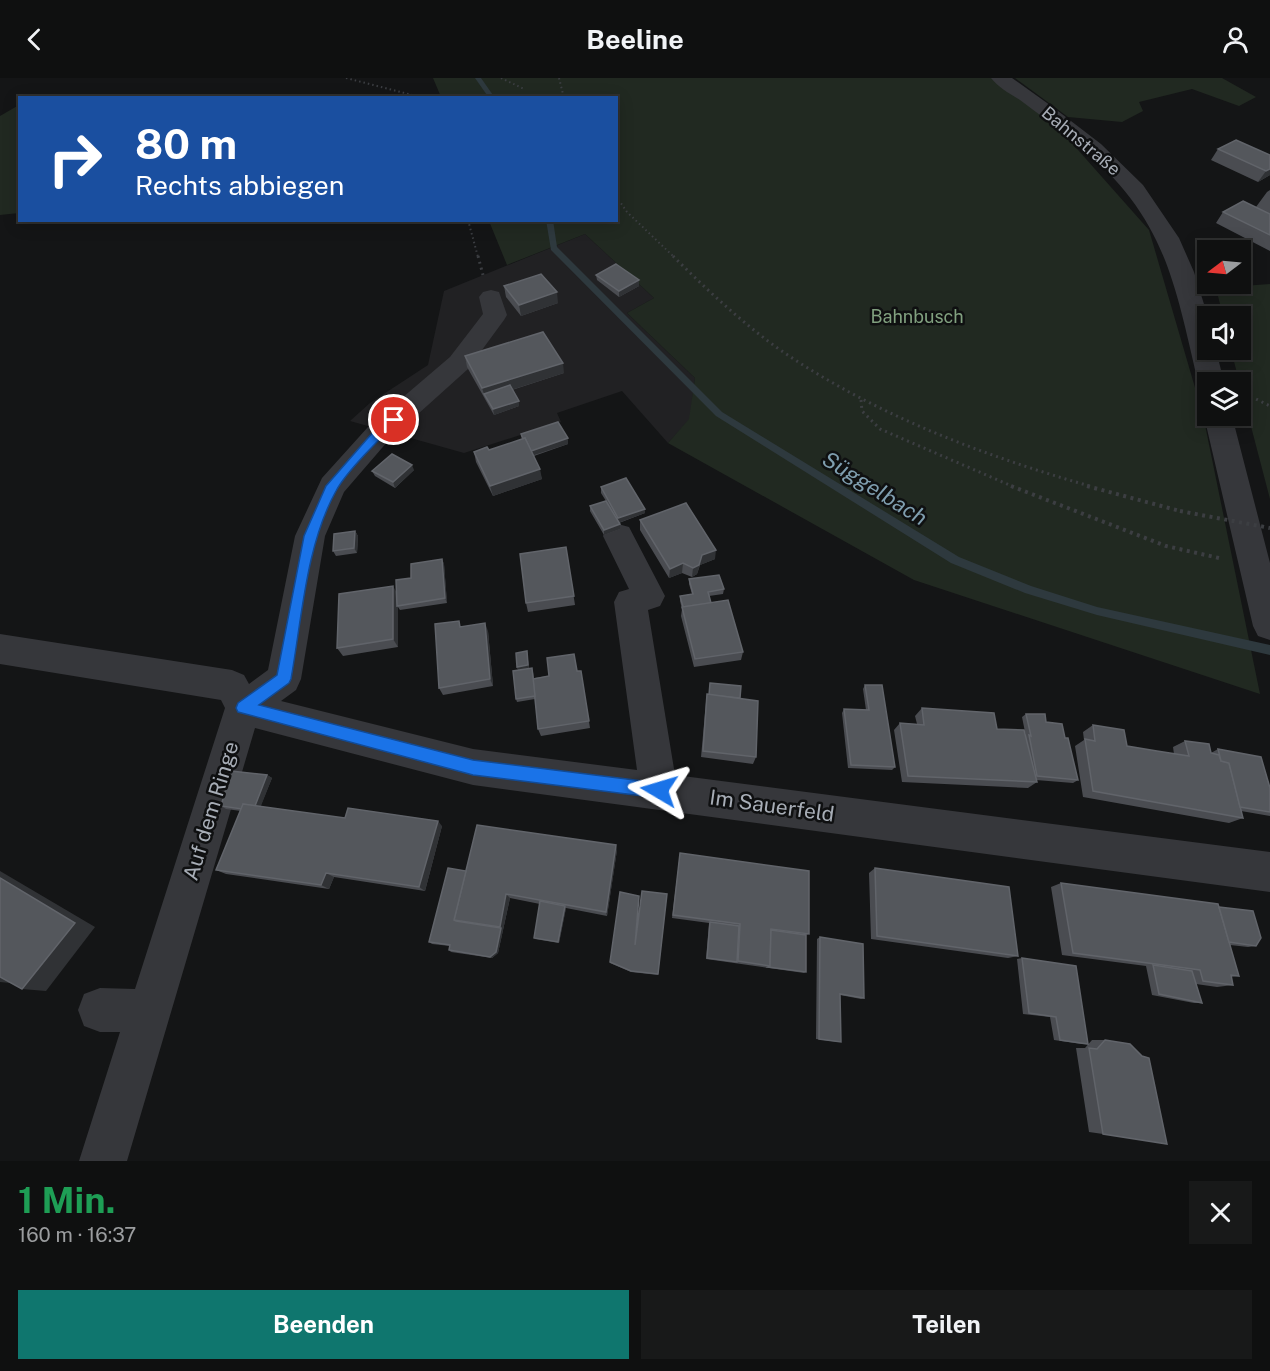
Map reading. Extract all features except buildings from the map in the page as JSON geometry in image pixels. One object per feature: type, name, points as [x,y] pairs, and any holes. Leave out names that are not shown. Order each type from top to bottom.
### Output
[{"type":"street","name":"Bahnstraße","points":[[1000,78],[1089,143],[1112,163],[1150,209],[1168,237],[1180,267],[1207,372]]},
{"type":"street","points":[[0,650],[232,686],[243,708],[284,679],[310,536],[332,486],[378,434],[459,363],[495,315],[491,297]]},
{"type":"street","points":[[1220,426],[1270,626]]},
{"type":"street","points":[[618,536],[649,596],[630,602],[659,790]]},
{"type":"street","name":"Im Sauerfeld","points":[[243,708],[473,767],[1270,872]]},
{"type":"street","name":"Auf dem Ringe","points":[[103,1161],[243,708]]},
{"type":"street","points":[[100,1010],[149,1011]]},
{"type":"path","points":[[346,78],[416,96]]},
{"type":"path","points":[[501,78],[524,89]]},
{"type":"path","points":[[559,78],[564,96]]},
{"type":"path","points":[[618,199],[627,212],[740,318],[775,345],[861,400],[941,438],[1078,485],[1180,512],[1270,528]]},
{"type":"path","points":[[469,222],[491,297]]},
{"type":"path","points":[[1251,396],[1270,406]]},
{"type":"path","points":[[861,400],[862,411],[880,429],[1014,487],[1166,546],[1254,567]]},
{"type":"shaded area","points":[[585,234],[654,298],[627,313],[695,378],[690,419],[668,443],[622,391],[557,413],[561,422],[464,453],[350,421],[370,403],[428,365],[444,291]]},
{"type":"green space","name":"Bahnbusch","points":[[433,78],[993,78],[1047,115],[1149,230],[1197,394],[1197,426],[1205,426],[1260,694],[914,580],[668,443],[689,419],[695,378],[627,313],[654,298],[585,234],[507,265],[489,222],[618,222],[618,96],[441,96]]},
{"type":"green space","points":[[1015,78],[1222,78],[1256,97],[1239,106],[1192,89],[1139,102],[1143,111],[1122,122],[1068,117]]},
{"type":"green space","points":[[18,106],[18,213],[0,215],[0,116]]},
{"type":"green space","points":[[1270,284],[1270,499],[1251,426],[1251,372],[1237,372],[1234,360],[1251,360],[1251,306],[1220,306],[1218,294],[1251,294],[1251,285]]},
{"type":"waterway","name":"Süggelbach","points":[[478,78],[491,96]]},
{"type":"waterway","name":"Süggelbach","points":[[549,222],[554,248],[719,414],[955,560],[1029,590],[1097,611],[1270,650]]},
{"type":"route","points":[[394,420],[378,434],[332,486],[310,536],[284,679],[243,708],[473,767],[659,790]]}]
